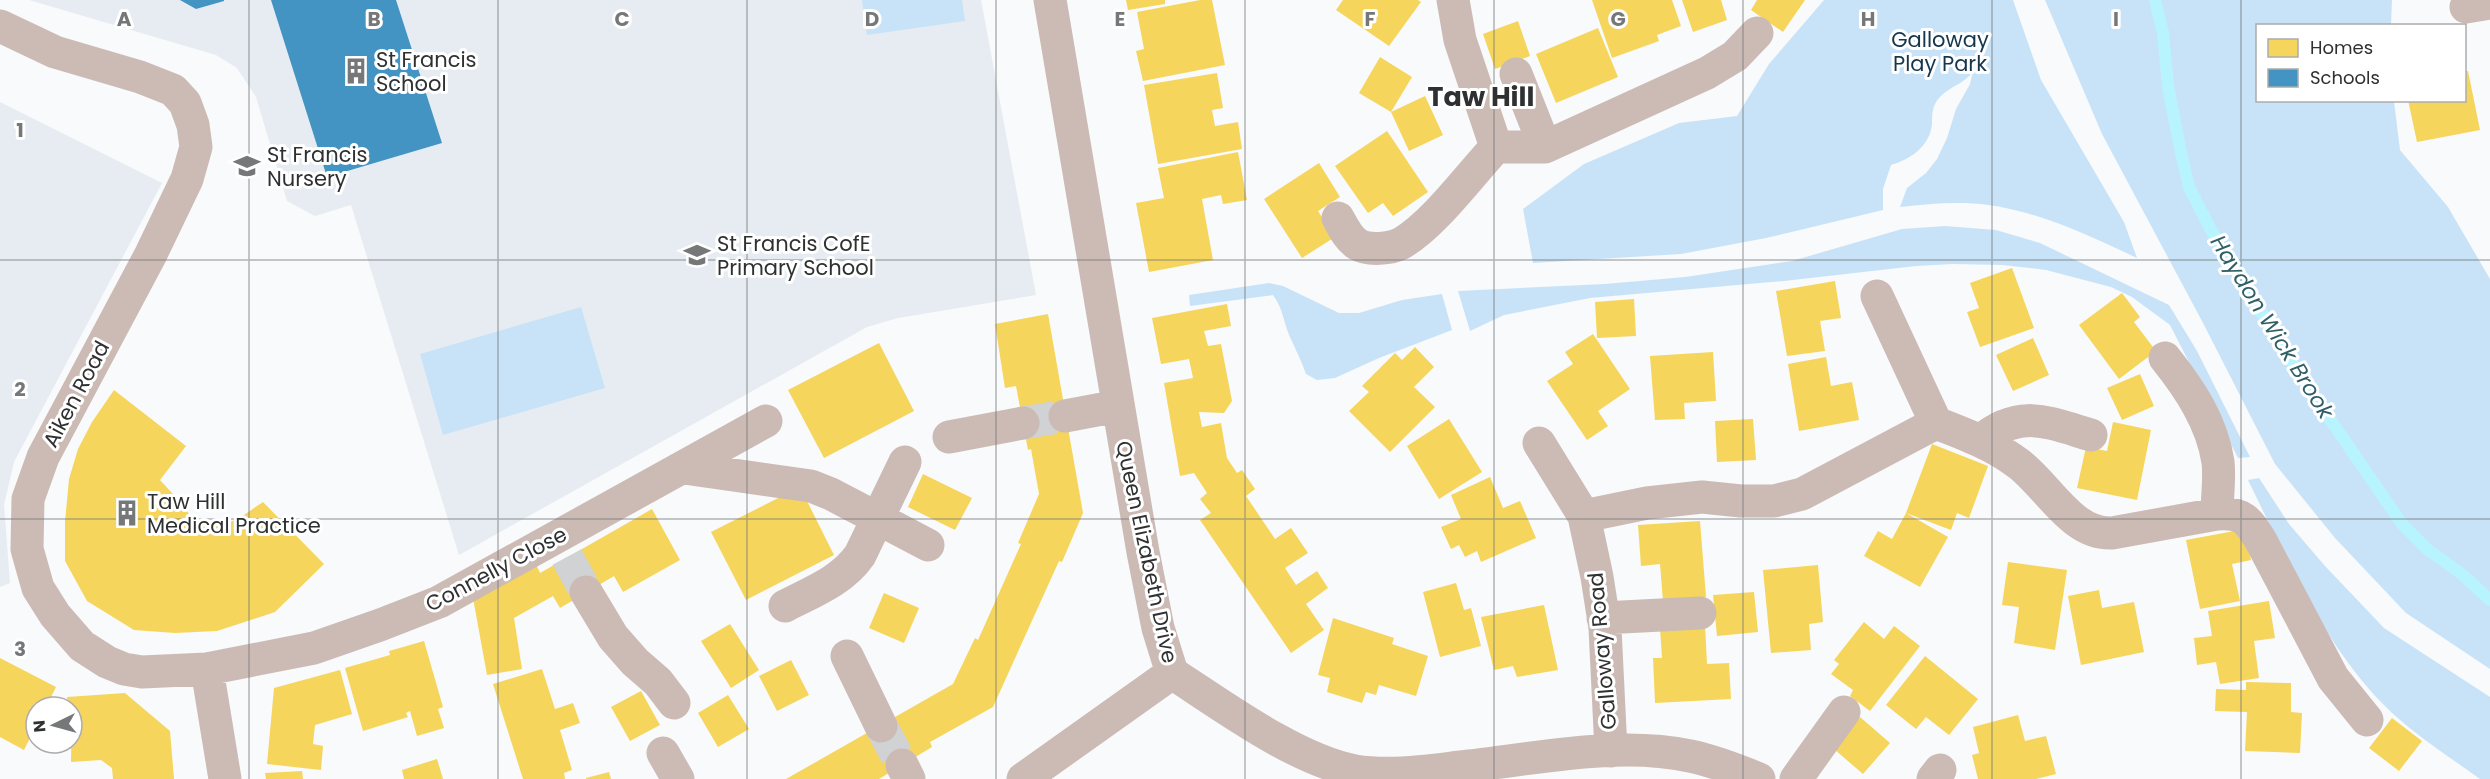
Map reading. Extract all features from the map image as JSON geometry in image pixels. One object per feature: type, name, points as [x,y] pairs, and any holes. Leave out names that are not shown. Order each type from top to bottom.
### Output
[{"type":"street","name":"Queen Elizabeth Drive","points":[[1050,0],[1156,618],[1172,673],[1274,737],[1322,760],[1355,771],[1388,776],[1611,752],[1655,752],[1691,756],[1759,779]]},
{"type":"street","points":[[1453,0],[1460,40],[1496,147]]},
{"type":"street","name":"Aiken Road","points":[[0,26],[55,52],[140,77],[173,90],[185,103],[193,125],[196,147],[187,179],[151,254],[73,399],[34,480],[28,499],[27,549],[38,588],[55,615],[82,646],[107,662],[124,669],[142,672],[207,669]]},
{"type":"street","points":[[1338,218],[1348,236],[1358,245],[1375,248],[1400,244],[1425,226],[1496,147],[1545,147],[1707,73],[1735,56],[1757,33]]},
{"type":"street","points":[[1516,74],[1545,147]]},
{"type":"street","points":[[1876,296],[1936,423],[1980,441],[2020,465],[2050,492],[2072,518],[2089,530],[2102,534],[2217,514],[2241,515],[2252,526],[2333,678],[2367,720]]},
{"type":"street","points":[[2165,358],[2187,386],[2213,439],[2218,463],[2217,514]]},
{"type":"street","points":[[1065,416],[1118,406]]},
{"type":"street","points":[[1980,441],[1993,430],[2010,422],[2026,419],[2091,435]]},
{"type":"street","name":"Connelly Close","points":[[207,669],[314,648],[439,602],[563,547],[684,468],[766,421]]},
{"type":"street","points":[[949,437],[1023,423]]},
{"type":"street","points":[[1584,516],[1647,503],[1702,497],[1741,501],[1774,501],[1802,494],[1936,423]]},
{"type":"street","name":"Galloway Road","points":[[1539,443],[1584,516],[1598,577],[1603,618],[1611,752]]},
{"type":"street","points":[[785,606],[840,577],[851,568],[861,555],[879,519],[904,462]]},
{"type":"street","points":[[684,468],[811,486],[831,494],[928,545]]},
{"type":"street","points":[[586,592],[613,637],[635,662],[658,682],[674,703]]},
{"type":"street","points":[[1603,618],[1700,613]]},
{"type":"street","points":[[847,657],[881,726]]},
{"type":"street","points":[[207,669],[225,779]]},
{"type":"street","points":[[1023,779],[1172,673]]},
{"type":"street","points":[[1796,779],[1844,712]]},
{"type":"shaded area","name":"St Francis CofE Primary School","points":[[29,0],[981,0],[1036,295],[898,318],[867,327],[459,555],[351,205],[315,216],[287,201],[256,97],[237,68],[216,55]]},
{"type":"shaded area","points":[[0,102],[162,183],[14,462],[4,505],[10,583],[0,587]]},
{"type":"green space","points":[[862,0],[962,0],[965,21],[867,35]]},
{"type":"green space","name":"Galloway Play Park","points":[[1824,0],[2013,0],[2041,80],[2124,222],[2137,258],[2065,226],[2008,208],[1966,203],[1900,207],[1907,188],[1926,173],[1937,159],[1947,138],[1956,109],[1970,84],[1973,71],[1966,79],[1937,100],[1928,139],[1923,145],[1906,159],[1891,165],[1883,189],[1883,210],[1766,238],[1681,254],[1533,263],[1523,209],[1584,164],[1679,123],[1737,116],[1769,64]]},
{"type":"green space","points":[[2045,0],[2392,0],[2391,24],[2256,24],[2256,102],[2394,102],[2400,150],[2448,207],[2490,279],[2490,669],[2406,613],[2335,538],[2275,464],[2102,134]]},
{"type":"green space","points":[[1945,226],[1996,230],[2040,243],[2169,305],[2197,351],[2250,457],[2238,458],[2170,325],[2132,297],[2111,287],[2046,270],[2003,265],[1916,266],[1784,281],[1590,298],[1504,315],[1470,331],[1458,291],[1605,284],[1685,277],[1792,261],[1902,229]]},
{"type":"green space","points":[[1269,283],[1283,286],[1339,313],[1359,313],[1402,300],[1442,294],[1452,330],[1379,358],[1335,378],[1317,380],[1306,374],[1273,295],[1190,306],[1189,295]]},
{"type":"green space","points":[[581,307],[605,388],[443,435],[420,354]]},
{"type":"green space","points":[[2259,478],[2289,524],[2384,628],[2490,697],[2490,779],[2480,779],[2393,714],[2341,653],[2291,568],[2248,480]]},
{"type":"building: Homes","points":[[1126,0],[1165,0],[1165,4],[1128,10]]},
{"type":"building: Homes","points":[[1200,0],[1212,0],[1225,65],[1143,81],[1136,51],[1144,49],[1137,12]]},
{"type":"building: Homes","points":[[1343,0],[1418,0],[1421,2],[1389,46],[1336,10]]},
{"type":"building: Homes","points":[[1592,0],[1672,0],[1681,26],[1657,35],[1659,41],[1612,58]]},
{"type":"building: Homes","points":[[1682,0],[1721,0],[1727,20],[1693,32]]},
{"type":"building: Homes","points":[[1757,0],[1805,0],[1783,32],[1751,10]]},
{"type":"building: Homes","points":[[1518,21],[1530,56],[1495,69],[1483,34]]},
{"type":"building: Homes","points":[[1598,28],[1618,77],[1556,103],[1536,54]]},
{"type":"building: Homes","points":[[1380,57],[1412,77],[1391,112],[1359,93]]},
{"type":"building: Homes","points":[[2466,71],[2468,71],[2480,130],[2417,142],[2408,102],[2466,102]]},
{"type":"building: Homes","points":[[1217,73],[1223,108],[1212,110],[1215,126],[1238,122],[1242,149],[1158,164],[1144,85]]},
{"type":"building: Homes","points":[[1425,96],[1443,135],[1409,151],[1391,112]]},
{"type":"building: Homes","points":[[1387,131],[1428,192],[1393,216],[1383,203],[1368,213],[1335,166]]},
{"type":"building: Homes","points":[[1238,152],[1247,200],[1223,204],[1221,195],[1202,199],[1213,260],[1149,272],[1136,203],[1164,198],[1158,168]]},
{"type":"building: Homes","points":[[1319,163],[1340,197],[1318,211],[1335,237],[1302,258],[1264,199]]},
{"type":"building: Homes","points":[[2012,268],[2034,328],[1980,347],[1967,312],[1979,308],[1970,283]]},
{"type":"building: Homes","points":[[1835,281],[1841,318],[1820,321],[1825,351],[1787,356],[1776,291]]},
{"type":"building: Homes","points":[[2122,293],[2140,317],[2134,322],[2156,351],[2119,379],[2079,325]]},
{"type":"building: Homes","points":[[1634,299],[1636,336],[1597,338],[1595,302]]},
{"type":"building: Homes","points":[[1227,304],[1231,326],[1204,331],[1208,346],[1221,344],[1232,401],[1224,413],[1199,412],[1202,427],[1221,423],[1227,458],[1237,473],[1242,470],[1255,489],[1246,496],[1275,539],[1291,528],[1308,553],[1285,568],[1296,585],[1317,571],[1328,588],[1306,604],[1324,630],[1291,653],[1200,520],[1211,513],[1200,499],[1207,493],[1194,473],[1180,476],[1164,383],[1193,378],[1189,359],[1161,364],[1152,318]]},
{"type":"building: Homes","points":[[1048,314],[1083,513],[993,707],[930,742],[932,747],[879,779],[786,779],[953,684],[975,638],[978,640],[1021,544],[1018,543],[1039,494],[1016,386],[1005,388],[995,324]]},
{"type":"building: Homes","points":[[1593,334],[1630,389],[1598,411],[1608,426],[1587,440],[1547,381],[1573,364],[1565,352]]},
{"type":"building: Homes","points":[[2033,338],[2049,375],[2013,391],[1996,355]]},
{"type":"building: Homes","points":[[879,343],[914,411],[824,458],[788,390]]},
{"type":"building: Homes","points":[[1415,347],[1434,367],[1414,387],[1435,407],[1390,452],[1349,411],[1369,392],[1362,386],[1395,353],[1402,360]]},
{"type":"building: Homes","points":[[1713,352],[1716,401],[1684,403],[1685,419],[1655,420],[1650,356]]},
{"type":"building: Homes","points":[[1826,357],[1831,386],[1852,382],[1859,420],[1799,431],[1788,364]]},
{"type":"building: Homes","points":[[2140,374],[2154,406],[2122,420],[2107,388]]},
{"type":"building: Homes","name":"Taw Hill Medical Practice","points":[[114,390],[186,446],[160,480],[185,507],[196,527],[218,526],[238,519],[263,502],[324,564],[275,612],[217,631],[175,633],[134,630],[87,601],[65,561],[65,522],[69,479],[78,449],[92,422]]},
{"type":"building: Homes","points":[[1449,419],[1482,472],[1439,499],[1407,446]]},
{"type":"building: Homes","points":[[1753,419],[1756,460],[1717,462],[1715,421]]},
{"type":"building: Homes","points":[[2113,422],[2151,430],[2137,500],[2077,488],[2086,447],[2107,451]]},
{"type":"building: Homes","points":[[1932,444],[1988,466],[1969,518],[1957,513],[1951,530],[1906,513]]},
{"type":"building: Homes","points":[[923,474],[972,498],[955,530],[908,507]]},
{"type":"building: Homes","points":[[1490,477],[1503,508],[1520,501],[1536,538],[1481,562],[1477,551],[1465,557],[1459,545],[1451,549],[1441,527],[1461,519],[1451,495]]},
{"type":"building: Homes","points":[[800,487],[834,555],[746,600],[711,532]]},
{"type":"building: Homes","points":[[652,509],[680,560],[623,592],[614,576],[560,608],[553,596],[514,618],[522,669],[487,675],[473,598],[536,564],[540,573]]},
{"type":"building: Homes","points":[[1906,513],[1948,537],[1920,587],[1864,556],[1878,531],[1892,539]]},
{"type":"building: Homes","points":[[1700,521],[1706,597],[1663,601],[1660,564],[1641,566],[1638,525]]},
{"type":"building: Homes","points":[[2245,529],[2251,560],[2232,564],[2240,601],[2200,609],[2186,540]]},
{"type":"building: Homes","points":[[2008,562],[2067,570],[2055,650],[2014,643],[2019,607],[2002,605]]},
{"type":"building: Homes","points":[[1818,565],[1823,622],[1809,624],[1811,650],[1771,653],[1763,570]]},
{"type":"building: Homes","points":[[1456,583],[1464,610],[1471,608],[1481,646],[1440,657],[1423,592]]},
{"type":"building: Homes","points":[[2099,590],[2102,608],[2134,602],[2144,652],[2081,665],[2068,596]]},
{"type":"building: Homes","points":[[1754,592],[1758,632],[1717,636],[1713,595]]},
{"type":"building: Homes","points":[[884,593],[919,608],[904,643],[869,628]]},
{"type":"building: Homes","points":[[2269,601],[2275,638],[2254,641],[2259,678],[2220,684],[2216,662],[2197,665],[2194,638],[2212,636],[2208,611]]},
{"type":"building: Homes","points":[[1544,605],[1558,670],[1517,677],[1513,666],[1494,670],[1481,617]]},
{"type":"building: Homes","points":[[1333,618],[1394,638],[1392,644],[1428,656],[1416,696],[1379,685],[1376,695],[1366,692],[1362,703],[1327,692],[1330,678],[1318,675]]},
{"type":"building: Homes","points":[[1864,622],[1884,639],[1894,626],[1920,646],[1870,711],[1850,696],[1853,690],[1831,674],[1839,664],[1834,660]]},
{"type":"building: Homes","points":[[730,624],[759,670],[731,688],[701,641]]},
{"type":"building: Homes","points":[[1705,625],[1707,664],[1729,663],[1731,699],[1655,703],[1653,658],[1662,658],[1660,628]]},
{"type":"building: Homes","points":[[424,641],[443,707],[438,709],[444,728],[417,736],[410,711],[406,713],[408,717],[363,731],[345,668],[390,655],[389,651]]},
{"type":"building: Homes","points":[[1925,656],[1978,699],[1949,735],[1926,717],[1916,729],[1886,705]]},
{"type":"building: Homes","points":[[0,658],[56,687],[52,695],[24,695],[24,750],[0,737]]},
{"type":"building: Homes","points":[[791,660],[809,695],[777,711],[759,676]]},
{"type":"building: Homes","points":[[542,669],[555,709],[573,703],[580,723],[560,730],[572,770],[564,773],[565,779],[523,779],[493,684]]},
{"type":"building: Homes","points":[[340,670],[352,714],[315,725],[313,744],[323,746],[321,770],[267,764],[274,688]]},
{"type":"building: Homes","points":[[2246,682],[2291,683],[2291,712],[2302,713],[2300,753],[2245,751],[2247,712],[2215,711],[2216,689],[2246,690]]},
{"type":"building: Homes","points":[[641,691],[660,725],[630,741],[611,707]]},
{"type":"building: Homes","points":[[125,693],[170,731],[174,779],[113,779],[112,768],[101,760],[71,762],[71,755],[84,755],[84,696]]},
{"type":"building: Homes","points":[[728,695],[749,729],[718,747],[698,713]]},
{"type":"building: Homes","points":[[2018,715],[2025,741],[2046,736],[2056,774],[2036,779],[1978,779],[1972,755],[1979,753],[1973,727]]},
{"type":"building: Homes","points":[[1860,717],[1890,743],[1863,774],[1834,749]]},
{"type":"building: Homes","points":[[2392,718],[2422,741],[2399,771],[2369,748]]},
{"type":"building: Homes","points":[[437,759],[443,779],[404,779],[402,770]]},
{"type":"building: Homes","points":[[302,771],[303,779],[266,779],[265,773]]},
{"type":"building: Homes","points":[[609,772],[611,779],[586,779],[586,778]]},
{"type":"building: Schools","points":[[180,0],[224,0],[224,1],[196,9]]},
{"type":"building: Schools","name":"St Francis School","points":[[271,0],[396,0],[442,143],[327,177]]},
{"type":"waterway","name":"Haydon Wick Brook","points":[[2155,0],[2163,33],[2168,86],[2189,187],[2211,230],[2301,377],[2402,524],[2427,549],[2463,575],[2490,600]]},
{"type":"tunnel","points":[[1023,423],[1065,416]]},
{"type":"tunnel","points":[[567,557],[586,592]]},
{"type":"tunnel","points":[[881,726],[902,765]]},
{"type":"place","name":"St Francis School","points":[[356,71]]},
{"type":"place","name":"St Francis Nursery","points":[[247,166]]},
{"type":"place","name":"St Francis CofE Primary School","points":[[697,255]]},
{"type":"place","name":"Taw Hill Medical Practice","points":[[127,513]]},
{"type":"district","name":"Taw Hill","points":[[1481,96]]}]
